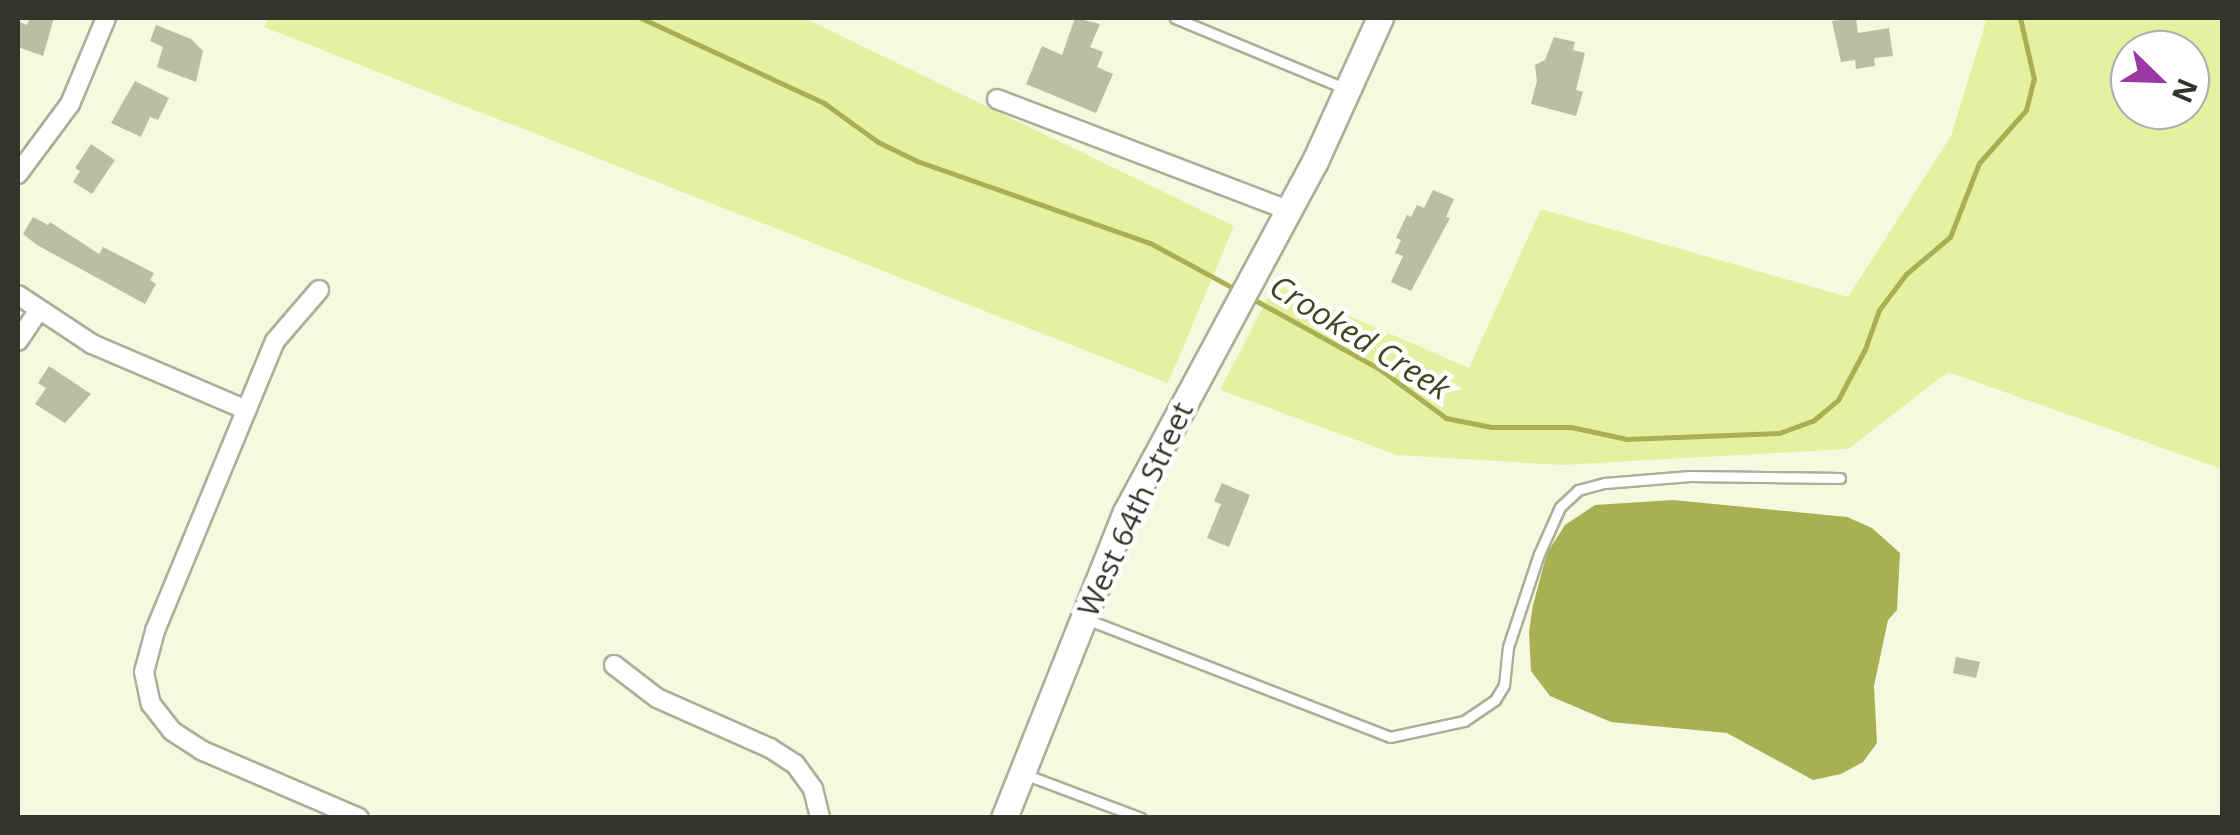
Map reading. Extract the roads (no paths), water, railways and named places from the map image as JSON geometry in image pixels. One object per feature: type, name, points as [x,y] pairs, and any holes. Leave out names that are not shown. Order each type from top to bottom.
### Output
[{"type":"street","points":[[18,174],[70,104],[106,18]]},
{"type":"street","name":"West 64th Street","points":[[1004,818],[1126,512],[1288,210],[1349,90],[1380,18]]},
{"type":"street","points":[[998,99],[1288,210]]},
{"type":"street","points":[[319,290],[275,341],[155,631],[144,672],[150,704],[172,732],[202,750],[358,818]]},
{"type":"street","points":[[18,295],[92,344],[247,410]]},
{"type":"street","points":[[18,341],[38,311]]},
{"type":"street","points":[[614,665],[658,698],[770,748],[795,764],[813,789],[820,818]]},
{"type":"lane","points":[[1174,18],[1349,90]]},
{"type":"lane","points":[[1084,618],[1390,737],[1464,721],[1495,700],[1504,685],[1508,648],[1539,554],[1560,507],[1578,490],[1605,483],[1690,476],[1840,478]]},
{"type":"lane","points":[[1022,774],[1142,818]]},
{"type":"waterway","name":"Crooked Creek","points":[[641,18],[824,103],[878,142],[917,161],[1150,243],[1237,290]]},
{"type":"waterway","name":"Crooked Creek","points":[[1251,298],[1378,368],[1446,418],[1491,427],[1571,427],[1627,439],[1779,433],[1814,420],[1838,400],[1865,349],[1879,310],[1906,274],[1950,237],[1979,163],[2026,110],[2034,79],[2020,18]]}]
